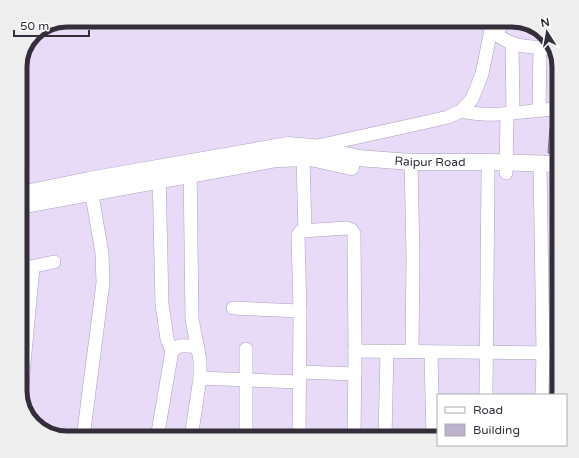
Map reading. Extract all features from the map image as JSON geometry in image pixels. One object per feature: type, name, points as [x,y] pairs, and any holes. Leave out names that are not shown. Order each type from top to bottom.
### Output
[{"type":"main road","name":"Raipur Road","points":[[90,187],[190,169],[277,159],[308,152],[356,168],[507,168],[540,169],[552,173]]},
{"type":"main road","name":"Raipur Road","points":[[540,169],[552,166]]},
{"type":"main road","name":"Raipur Road","points":[[411,168],[488,172],[507,168]]},
{"type":"main road","points":[[27,193],[90,187]]},
{"type":"main road","points":[[27,204],[90,187]]},
{"type":"street","points":[[493,28],[501,38],[527,47]]},
{"type":"street","points":[[305,231],[308,152],[448,117],[461,111],[472,99],[482,74],[493,28]]},
{"type":"street","points":[[507,168],[512,43]]},
{"type":"street","points":[[539,110],[545,52]]},
{"type":"street","points":[[461,111],[475,114],[493,115],[552,109]]},
{"type":"street","points":[[411,168],[413,256],[412,351]]},
{"type":"street","points":[[190,169],[192,319],[200,360],[200,378],[193,431]]},
{"type":"street","points":[[540,169],[543,352],[542,394]]},
{"type":"street","points":[[486,394],[488,172]]},
{"type":"street","points":[[158,431],[172,351],[167,339],[162,304],[159,174]]},
{"type":"street","points":[[84,431],[103,283],[102,253],[90,187]]},
{"type":"street","points":[[299,431],[300,311],[298,235],[301,231],[347,228],[352,230],[354,234],[354,431]]},
{"type":"street","points":[[27,268],[54,262]]},
{"type":"street","points":[[27,332],[33,267]]},
{"type":"street","points":[[233,308],[300,311]]},
{"type":"street","points":[[172,351],[176,347],[182,346],[198,347]]},
{"type":"street","points":[[246,349],[246,431]]},
{"type":"street","points":[[355,351],[552,353]]},
{"type":"street","points":[[385,431],[387,351]]},
{"type":"street","points":[[431,352],[433,431]]},
{"type":"street","points":[[200,378],[246,379],[355,374]]},
{"type":"building","points":[[550,128],[552,128],[552,153],[548,153]]}]
